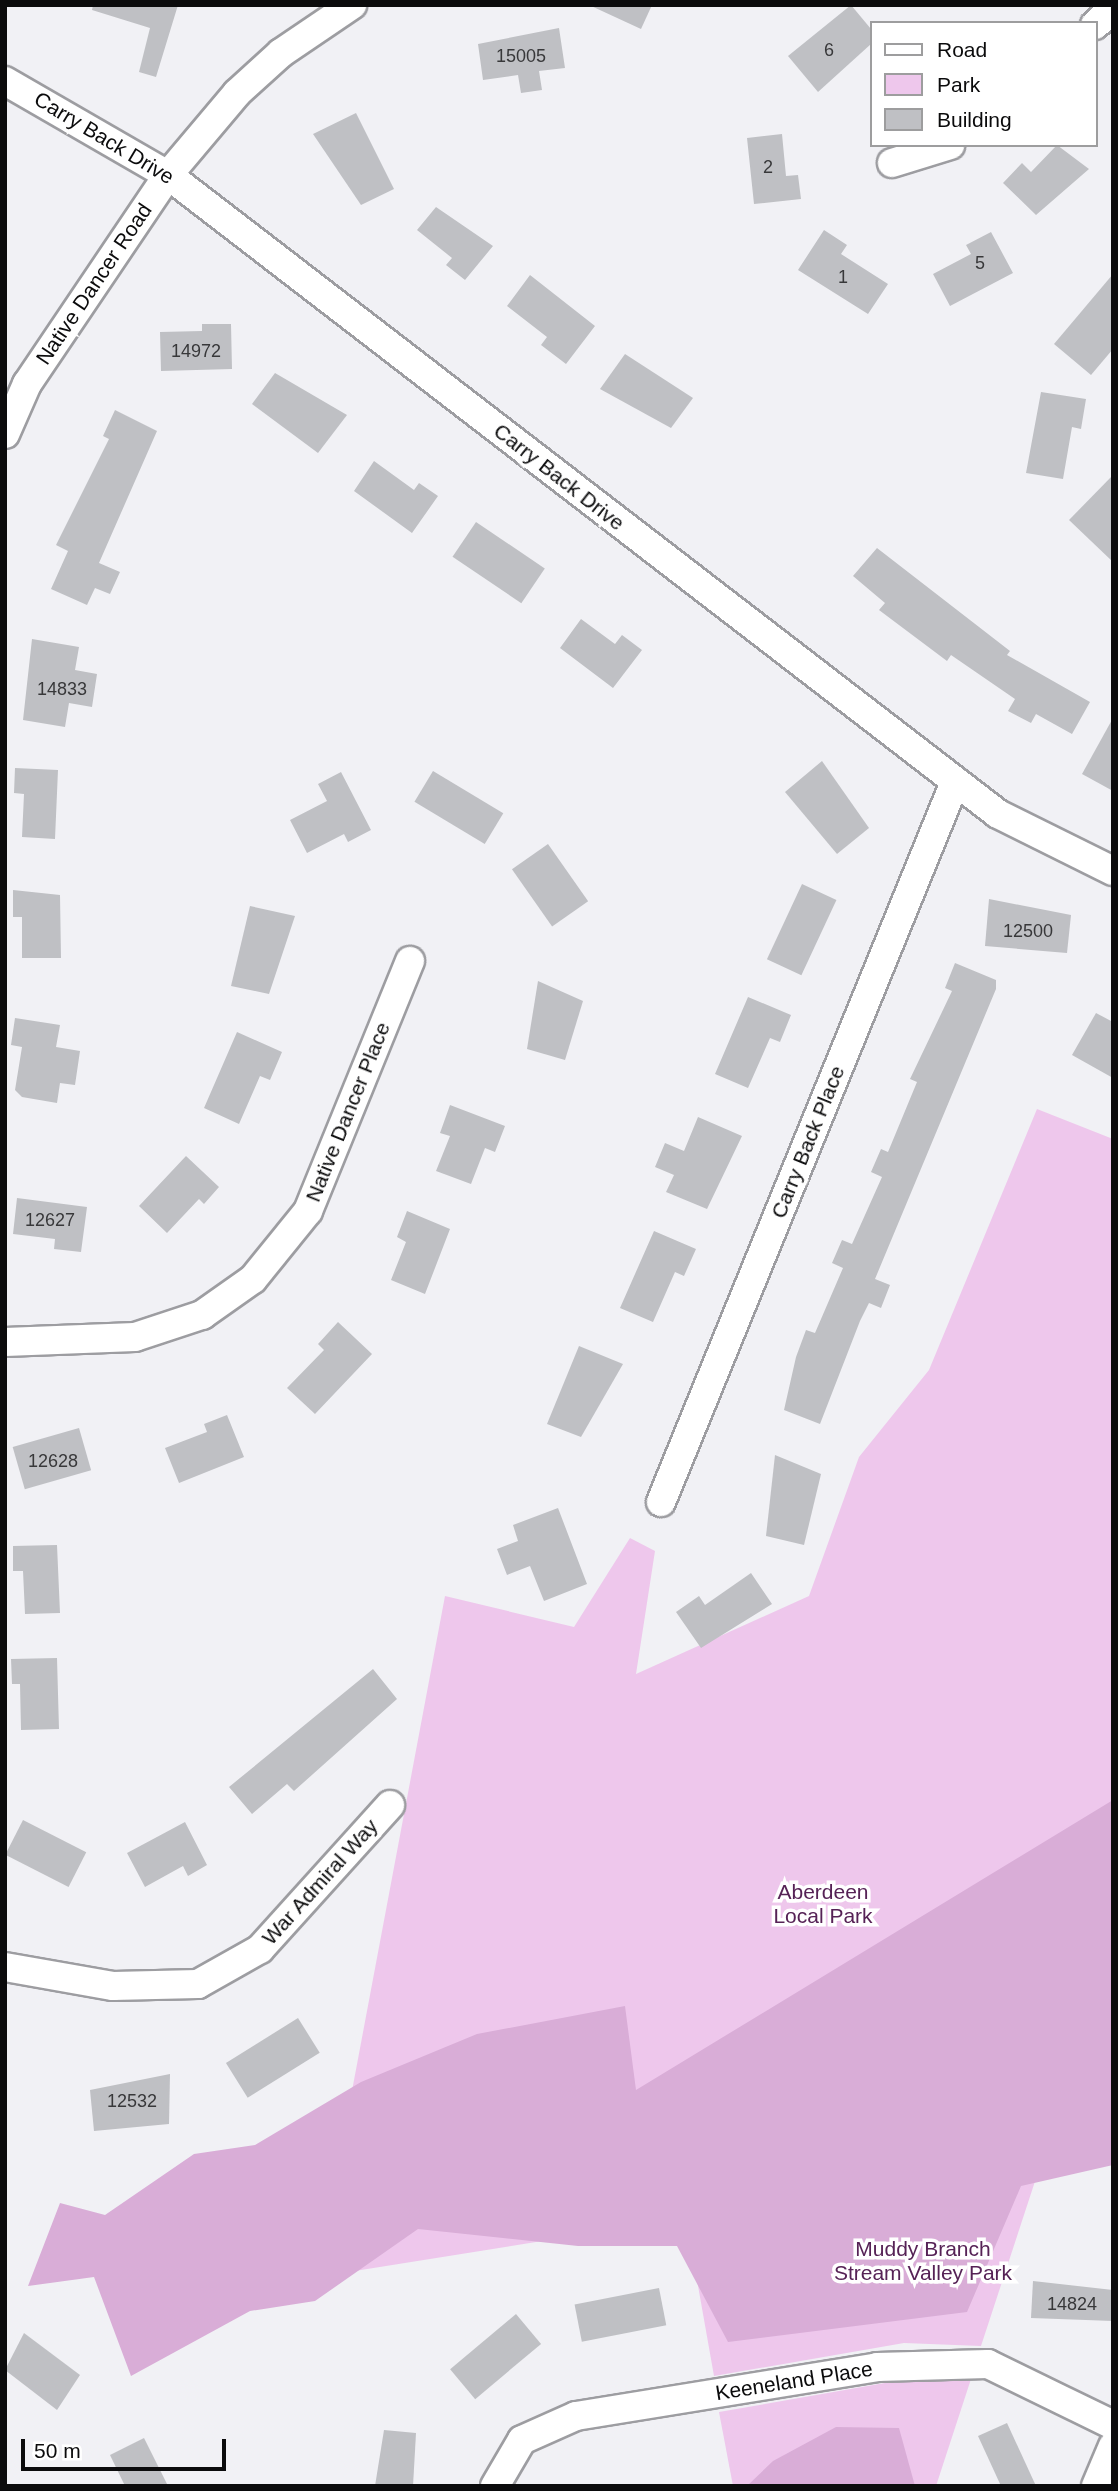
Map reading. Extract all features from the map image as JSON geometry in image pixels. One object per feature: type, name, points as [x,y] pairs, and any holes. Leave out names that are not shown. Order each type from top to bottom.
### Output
[{"type":"street","name":"Native Dancer Road","points":[[5,434],[27,384],[168,175],[237,93],[281,53],[352,5]]},
{"type":"street","points":[[1097,23],[1113,9]]},
{"type":"street","name":"Carry Back Drive","points":[[5,80],[168,175],[998,814],[1113,871]]},
{"type":"street","points":[[892,163],[944,147]]},
{"type":"street","name":"Carry Back Place","points":[[661,1502],[955,782]]},
{"type":"street","name":"Native Dancer Place","points":[[5,1342],[135,1337],[202,1315],[253,1279],[308,1211],[410,961]]},
{"type":"street","name":"War Admiral Way","points":[[5,1967],[113,1986],[198,1984],[260,1950],[390,1805]]},
{"type":"street","name":"Keeneland Place","points":[[495,2486],[522,2440],[576,2416],[877,2367],[988,2364],[1113,2425]]},
{"type":"street","points":[[1096,2486],[1113,2446]]},
{"type":"green space","name":"Aberdeen Local Park","points":[[1037,1109],[1113,1139],[1113,2148],[1042,2160],[981,2346],[904,2343],[714,2376],[686,2218],[317,2277],[445,1596],[574,1627],[630,1538],[655,1551],[636,1674],[809,1596],[859,1457],[929,1370]]},
{"type":"green space","name":"Muddy Branch Stream Valley Park","points":[[1113,1800],[1113,2165],[1021,2186],[967,2312],[728,2342],[677,2246],[578,2246],[418,2229],[315,2301],[250,2311],[131,2376],[94,2277],[28,2286],[60,2203],[105,2215],[194,2154],[255,2145],[361,2082],[477,2034],[625,2006],[636,2090]]},
{"type":"green space","points":[[919,2377],[971,2379],[936,2486],[733,2486],[719,2412]]},
{"type":"green space","points":[[836,2427],[899,2428],[915,2486],[747,2486],[773,2461]]},
{"type":"building","points":[[93,5],[178,5],[156,77],[139,72],[150,28],[92,10]]},
{"type":"building","points":[[589,5],[652,5],[641,29]]},
{"type":"building","points":[[851,5],[870,28],[870,45],[818,92],[788,56]]},
{"type":"building","points":[[559,28],[565,68],[539,71],[542,90],[521,93],[518,75],[483,80],[478,44]]},
{"type":"building","points":[[356,113],[394,189],[361,205],[313,134]]},
{"type":"building","points":[[782,134],[786,176],[798,175],[801,199],[754,204],[747,138]]},
{"type":"building","points":[[1055,147],[1060,147],[1089,169],[1036,215],[1003,183],[1022,163],[1031,172]]},
{"type":"building","points":[[436,207],[493,246],[465,280],[446,265],[452,258],[417,230]]},
{"type":"building","points":[[824,230],[847,245],[841,254],[888,284],[868,314],[798,270]]},
{"type":"building","points":[[991,232],[1013,273],[950,306],[933,274],[971,254],[966,245]]},
{"type":"building","points":[[1113,274],[1113,349],[1091,375],[1054,344]]},
{"type":"building","points":[[530,275],[595,326],[566,364],[541,345],[547,337],[507,306]]},
{"type":"building","points":[[202,324],[231,324],[232,369],[161,371],[160,332],[202,331]]},
{"type":"building","points":[[625,354],[693,398],[671,428],[600,389]]},
{"type":"building","points":[[275,373],[347,415],[318,453],[252,404]]},
{"type":"building","points":[[1041,392],[1086,399],[1081,429],[1072,427],[1063,479],[1026,473]]},
{"type":"building","points":[[115,410],[157,431],[99,563],[120,572],[110,594],[95,588],[87,605],[51,589],[68,551],[56,545],[109,439],[103,436]]},
{"type":"building","points":[[374,461],[414,490],[419,483],[438,496],[412,533],[354,491]]},
{"type":"building","points":[[1113,475],[1113,562],[1069,520]]},
{"type":"building","points":[[476,522],[545,568],[521,603],[453,557]]},
{"type":"building","points":[[877,548],[1010,651],[1007,655],[1090,702],[1072,734],[1036,714],[1031,723],[1008,711],[1015,699],[951,655],[947,661],[879,610],[885,603],[853,576]]},
{"type":"building","points":[[581,619],[615,644],[622,635],[642,650],[613,688],[560,648]]},
{"type":"building","points":[[32,639],[79,647],[75,670],[97,674],[92,707],[69,703],[65,727],[23,720]]},
{"type":"building","points":[[1113,718],[1113,791],[1082,774]]},
{"type":"building","points":[[822,761],[869,828],[837,854],[785,792]]},
{"type":"building","points":[[15,768],[58,770],[55,839],[22,837],[24,794],[14,793]]},
{"type":"building","points":[[433,771],[503,813],[485,844],[414,802]]},
{"type":"building","points":[[341,772],[371,830],[348,842],[344,834],[307,853],[290,820],[327,801],[318,784]]},
{"type":"building","points":[[548,844],[588,901],[552,927],[512,869]]},
{"type":"building","points":[[802,884],[836,900],[801,975],[767,959]]},
{"type":"building","points":[[13,890],[60,895],[61,958],[22,958],[22,917],[13,917]]},
{"type":"building","points":[[989,899],[1071,915],[1067,953],[985,946]]},
{"type":"building","points":[[250,906],[295,916],[269,994],[231,986]]},
{"type":"building","points":[[955,963],[996,980],[996,989],[875,1279],[890,1285],[881,1308],[869,1303],[820,1424],[784,1410],[796,1357],[806,1330],[815,1333],[843,1268],[832,1263],[842,1240],[852,1244],[882,1177],[871,1172],[881,1149],[888,1152],[917,1082],[910,1079],[952,991],[945,988]]},
{"type":"building","points":[[538,981],[583,1001],[565,1060],[527,1049]]},
{"type":"building","points":[[748,997],[791,1015],[780,1042],[770,1038],[748,1088],[715,1074]]},
{"type":"building","points":[[1096,1013],[1113,1022],[1113,1078],[1072,1055]]},
{"type":"building","points":[[15,1018],[60,1025],[56,1047],[80,1051],[75,1085],[60,1083],[57,1103],[22,1097],[15,1090],[22,1047],[11,1045]]},
{"type":"building","points":[[237,1032],[282,1052],[270,1080],[260,1076],[239,1124],[204,1108]]},
{"type":"building","points":[[450,1105],[505,1126],[495,1152],[485,1148],[471,1184],[436,1171],[450,1136],[440,1133]]},
{"type":"building","points":[[698,1117],[742,1136],[707,1209],[666,1192],[674,1175],[655,1167],[665,1143],[684,1151]]},
{"type":"building","points":[[186,1156],[219,1187],[204,1204],[199,1199],[167,1233],[139,1206]]},
{"type":"building","points":[[17,1198],[87,1207],[81,1252],[54,1249],[55,1239],[13,1234]]},
{"type":"building","points":[[407,1211],[450,1229],[425,1294],[391,1280],[406,1242],[397,1237]]},
{"type":"building","points":[[654,1231],[696,1249],[684,1276],[675,1272],[653,1322],[620,1308]]},
{"type":"building","points":[[338,1322],[372,1354],[315,1414],[287,1388],[324,1350],[318,1344]]},
{"type":"building","points":[[579,1346],[623,1364],[581,1437],[547,1424]]},
{"type":"building","points":[[227,1415],[244,1457],[179,1483],[165,1448],[207,1432],[204,1424]]},
{"type":"building","points":[[79,1428],[91,1470],[25,1489],[13,1447]]},
{"type":"building","points":[[775,1455],[821,1474],[804,1545],[766,1536]]},
{"type":"building","points":[[558,1508],[587,1584],[544,1601],[530,1566],[507,1575],[497,1549],[518,1541],[513,1525]]},
{"type":"building","points":[[57,1545],[60,1613],[25,1614],[23,1571],[13,1571],[13,1546]]},
{"type":"building","points":[[751,1573],[772,1604],[701,1648],[676,1612],[699,1596],[705,1605]]},
{"type":"building","points":[[57,1658],[59,1729],[21,1730],[20,1684],[12,1684],[11,1659]]},
{"type":"building","points":[[373,1669],[397,1699],[294,1791],[287,1784],[252,1814],[229,1787]]},
{"type":"building","points":[[23,1820],[86,1852],[69,1887],[5,1855]]},
{"type":"building","points":[[185,1822],[207,1865],[188,1876],[183,1866],[145,1887],[127,1853]]},
{"type":"building","points":[[298,2018],[320,2053],[248,2098],[226,2063]]},
{"type":"building","points":[[170,2074],[169,2124],[94,2131],[90,2090]]},
{"type":"building","points":[[1033,2281],[1113,2290],[1113,2321],[1031,2318]]},
{"type":"building","points":[[659,2288],[666,2325],[582,2342],[575,2304]]},
{"type":"building","points":[[516,2314],[541,2344],[475,2399],[450,2369]]},
{"type":"building","points":[[24,2333],[80,2375],[57,2410],[5,2370]]},
{"type":"building","points":[[1007,2423],[1036,2486],[1001,2486],[978,2436]]},
{"type":"building","points":[[384,2430],[416,2433],[413,2486],[375,2486]]},
{"type":"building","points":[[144,2438],[168,2486],[125,2486],[110,2455]]}]
